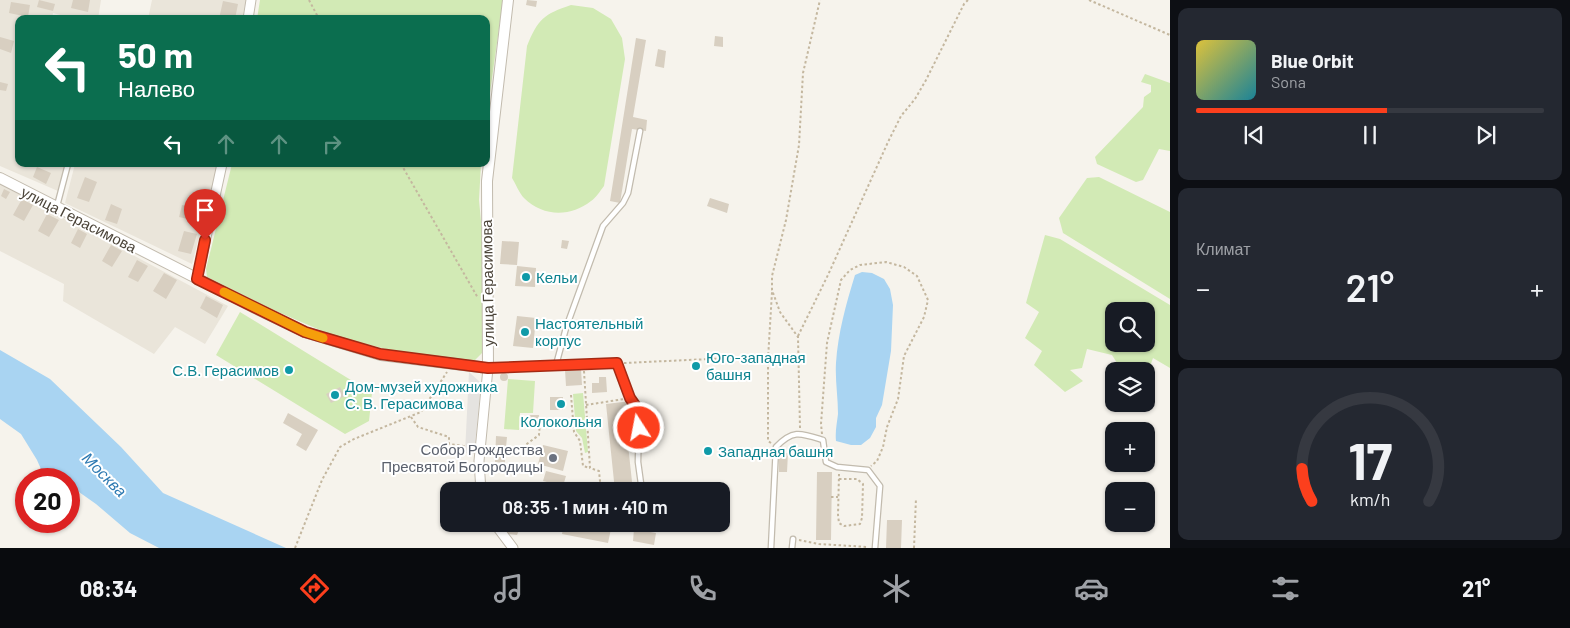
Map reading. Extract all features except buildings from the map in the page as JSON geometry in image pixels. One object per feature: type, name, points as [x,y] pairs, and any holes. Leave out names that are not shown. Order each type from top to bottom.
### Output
[{"type":"street","points":[[249,15],[251,0]]},
{"type":"street","name":"улица Герасимова","points":[[490,155],[508,0]]},
{"type":"street","points":[[197,279],[221,167]]},
{"type":"street","name":"улица Герасимова","points":[[0,178],[253,307],[314,335],[380,354],[488,368],[487,181],[489,167]]},
{"type":"street","points":[[480,482],[479,461],[488,368]]},
{"type":"street","points":[[501,532],[514,548]]},
{"type":"lane","points":[[556,365],[566,328],[603,226],[628,193],[640,131]]},
{"type":"lane","points":[[57,206],[67,167]]},
{"type":"lane","points":[[488,368],[617,363],[630,398],[639,411],[638,462],[641,482]]},
{"type":"lane","points":[[771,548],[776,447],[785,437],[801,433],[822,440],[826,462],[837,467],[868,470],[880,486],[875,548]]},
{"type":"lane","points":[[792,548],[793,539]]},
{"type":"path","points":[[309,0],[317,15]]},
{"type":"path","points":[[776,447],[768,441],[768,359],[772,276],[786,220],[799,145],[803,73],[820,0]]},
{"type":"path","points":[[801,433],[798,423],[798,337],[901,116],[915,99],[926,80],[964,4],[968,0]]},
{"type":"path","points":[[1089,0],[1170,35]]},
{"type":"path","points":[[403,167],[474,294],[488,311]]},
{"type":"path","points":[[822,440],[821,424],[827,343],[841,280],[850,270],[860,265],[886,262],[904,267],[916,276],[928,300],[924,317],[904,356],[898,399],[887,427],[883,447],[877,461],[868,470]]},
{"type":"path","points":[[772,290],[780,312],[798,337]]},
{"type":"path","points":[[617,363],[732,358],[768,359]]},
{"type":"path","points":[[295,548],[322,480],[340,447],[354,439],[421,412],[446,374],[449,364]]},
{"type":"path","points":[[583,364],[590,468]]},
{"type":"path","points":[[571,395],[572,423],[574,432],[580,442],[583,466],[599,471],[600,482]]},
{"type":"path","points":[[586,405],[630,398]]},
{"type":"path","points":[[411,417],[418,427],[450,437],[449,444],[466,446]]},
{"type":"path","points":[[498,450],[520,450],[538,435],[540,422],[572,423]]},
{"type":"path","points":[[837,467],[840,523],[844,526],[860,524],[862,518],[863,484],[857,480],[839,479]]},
{"type":"path","points":[[831,497],[838,497]]},
{"type":"path","points":[[914,548],[916,498]]},
{"type":"path","points":[[793,539],[818,544],[875,548]]},
{"type":"shaded area","points":[[0,0],[101,0],[99,15],[60,15],[53,13],[53,15],[15,15],[15,167],[64,167],[58,191],[0,166]]},
{"type":"shaded area","points":[[152,0],[246,0],[243,15],[149,15]]},
{"type":"shaded area","points":[[74,167],[217,167],[192,264],[65,203]]},
{"type":"shaded area","points":[[0,184],[228,306],[205,344],[175,327],[154,354],[63,301],[64,284],[0,251]]},
{"type":"shaded area","points":[[469,372],[481,383],[474,454],[465,453]]},
{"type":"green space","points":[[260,0],[503,0],[490,93],[490,15],[258,15]]},
{"type":"green space","points":[[571,5],[593,8],[611,19],[622,38],[625,59],[604,186],[595,198],[583,206],[575,210],[557,213],[548,212],[532,204],[522,196],[512,178],[527,46],[535,29],[543,19],[554,11]]},
{"type":"green space","points":[[1145,74],[1170,83],[1170,151],[1159,149],[1143,180],[1136,182],[1097,164],[1095,157],[1143,107],[1144,97],[1151,92],[1151,85],[1141,82]]},
{"type":"green space","points":[[231,167],[481,167],[479,200],[482,232],[483,341],[482,353],[475,360],[466,361],[394,351],[334,336],[271,309],[207,277],[206,269]]},
{"type":"green space","points":[[1099,177],[1170,212],[1170,299],[1063,233],[1059,218],[1087,178]]},
{"type":"green space","points":[[1045,235],[1060,239],[1170,305],[1170,368],[1153,358],[1152,362],[1116,362],[1112,355],[1087,349],[1082,368],[1070,370],[1083,381],[1065,392],[1034,365],[1042,351],[1025,338],[1039,312],[1026,303]]},
{"type":"green space","points":[[240,312],[372,393],[369,421],[345,434],[216,355]]},
{"type":"green space","points":[[508,379],[535,381],[533,413],[520,413],[519,430],[504,429]]},
{"type":"green space","points":[[583,393],[588,452],[585,453],[582,438],[576,431],[573,394]]},
{"type":"water","points":[[862,272],[872,273],[884,279],[890,289],[893,305],[891,351],[882,405],[876,418],[876,427],[870,438],[861,445],[851,445],[836,441],[838,414],[836,363],[841,330],[855,275]]},
{"type":"water","name":"Москва","points":[[0,350],[50,379],[121,447],[163,493],[286,548],[159,548],[130,533],[80,493],[80,468],[40,468],[21,434],[0,419]]},
{"type":"slow traffic","points":[[224,292],[305,332],[323,338]]},
{"type":"place","name":"Кельи","points":[[526,277]]},
{"type":"place","name":"Настоятельный корпус","points":[[525,332]]},
{"type":"place","name":"Юго-западная башня","points":[[696,366]]},
{"type":"place","name":"С.В. Герасимов","points":[[289,370]]},
{"type":"place","name":"Дом-музей художника С. В. Герасимова","points":[[335,395]]},
{"type":"place","name":"Колокольня","points":[[561,404]]},
{"type":"place","name":"Западная башня","points":[[708,451]]},
{"type":"place","name":"Собор Рождества Пресвятой Богородицы","points":[[553,458]]},
{"type":"route","points":[[205,240],[197,279],[305,332],[334,342],[395,357],[472,367],[517,368],[617,363],[630,398],[639,411],[639,428]]}]
